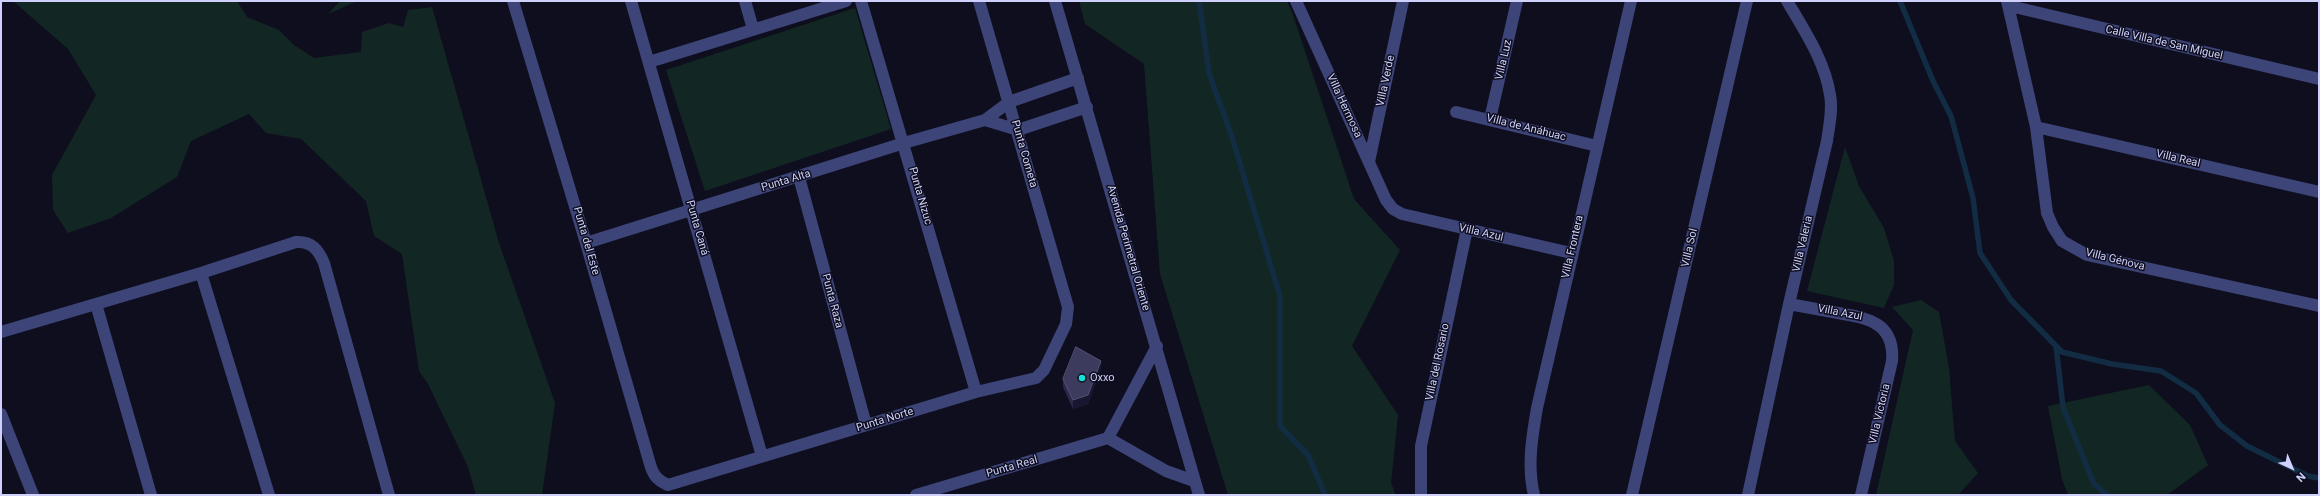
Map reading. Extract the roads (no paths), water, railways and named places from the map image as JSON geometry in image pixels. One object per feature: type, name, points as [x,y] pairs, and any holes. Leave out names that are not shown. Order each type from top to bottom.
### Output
[{"type":"street","name":"Punta del Este","points":[[513,1],[586,243],[650,464],[659,481]]},
{"type":"street","name":"Punta Caná","points":[[631,1],[762,456]]},
{"type":"street","points":[[746,1],[753,28]]},
{"type":"street","points":[[649,62],[753,28],[846,1]]},
{"type":"street","name":"Punta Nizuc","points":[[861,1],[976,392]]},
{"type":"street","name":"Punta Cometa","points":[[979,1],[1018,130],[1068,306]]},
{"type":"street","name":"Avenida Perimetral Oriente","points":[[1055,1],[1157,346],[1199,495]]},
{"type":"street","name":"Villa Hermosa","points":[[1296,1],[1386,200],[1393,209]]},
{"type":"street","name":"Villa Verde","points":[[1369,162],[1403,1]]},
{"type":"street","name":"Villa Luz","points":[[1490,119],[1518,1]]},
{"type":"street","name":"Villa Frontera","points":[[1534,495],[1530,480],[1531,445],[1536,408],[1571,253],[1632,1]]},
{"type":"street","name":"Villa Sol","points":[[1632,495],[1747,1]]},
{"type":"street","name":"Villa Valeria","points":[[1748,495],[1789,304],[1828,141],[1831,97],[1827,77],[1814,48],[1787,1]]},
{"type":"street","name":"Calle Villa de San Miguel","points":[[2008,4],[2319,79]]},
{"type":"street","name":"Villa Génova","points":[[2008,4],[2036,127],[2047,214],[2053,228],[2062,240],[2074,249],[2087,255],[2319,306]]},
{"type":"street","name":"Punta Alta","points":[[586,243],[904,143],[985,120],[1009,102],[1078,78]]},
{"type":"street","points":[[985,120],[1018,130],[1087,107]]},
{"type":"street","name":"Villa de Anáhuac","points":[[1456,112],[1597,146]]},
{"type":"street","name":"Villa Real","points":[[2036,127],[2319,192]]},
{"type":"street","name":"Punta Raza","points":[[799,177],[866,426]]},
{"type":"street","name":"Villa Azul","points":[[1393,209],[1402,214],[1571,253]]},
{"type":"street","name":"Villa del Rosario","points":[[1421,495],[1421,446],[1467,229]]},
{"type":"street","points":[[1,332],[201,273],[296,242],[308,243],[317,250],[324,262],[389,495]]},
{"type":"street","points":[[201,273],[268,495]]},
{"type":"street","points":[[96,304],[151,495]]},
{"type":"street","name":"Villa Azul","points":[[1789,304],[1867,318],[1887,332]]},
{"type":"street","name":"Punta Norte","points":[[659,481],[668,485],[976,392],[1036,378],[1044,370],[1066,324],[1068,306]]},
{"type":"street","name":"Villa Victoria","points":[[1862,495],[1892,361],[1893,350],[1887,332]]},
{"type":"street","points":[[1157,346],[1108,438],[1166,471],[1194,480]]},
{"type":"street","points":[[1,414],[33,495]]},
{"type":"street","name":"Punta Real","points":[[916,495],[1108,438]]},
{"type":"waterway","points":[[1199,1],[1209,73],[1232,137],[1280,296],[1280,426],[1308,455],[1325,495]]},
{"type":"waterway","points":[[1900,1],[1933,81],[1951,116],[1973,198],[1980,253],[2011,300],[2062,352],[2112,364],[2161,371],[2196,393],[2220,425],[2247,446],[2308,476],[2319,478]]},
{"type":"waterway","points":[[2056,346],[2063,407],[2094,484],[2107,495]]},
{"type":"place","name":"Oxxo","points":[[1082,378]]}]
